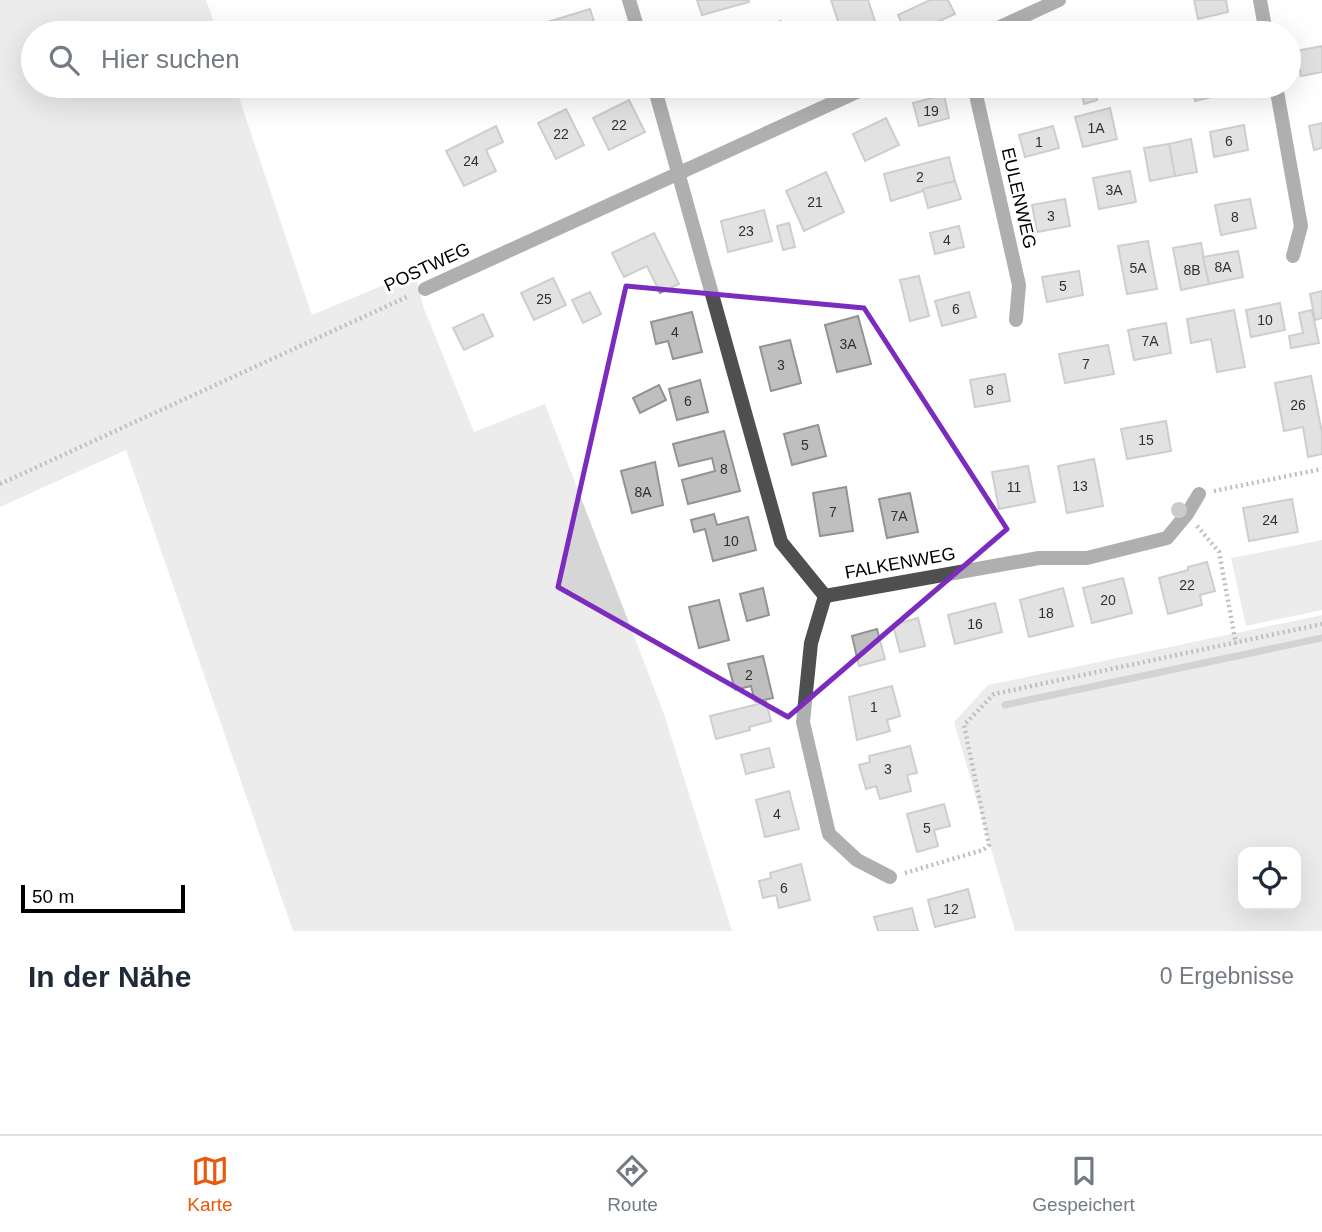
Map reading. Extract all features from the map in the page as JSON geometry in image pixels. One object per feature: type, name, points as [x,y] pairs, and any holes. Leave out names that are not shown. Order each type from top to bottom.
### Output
[{"type":"street","points":[[629,0],[635,21]]},
{"type":"street","points":[[1013,21],[1059,0]]},
{"type":"street","points":[[1260,0],[1264,21]]},
{"type":"street","name":"FALKENWEG","points":[[658,98],[781,542],[825,596],[1039,558],[1087,558],[1167,538],[1199,494]]},
{"type":"street","name":"POSTWEG","points":[[425,289],[843,98]]},
{"type":"street","name":"EULENWEG","points":[[977,98],[1019,285],[1016,320]]},
{"type":"street","points":[[1278,98],[1301,226],[1293,256]]},
{"type":"street","points":[[825,596],[811,643],[803,722],[829,834],[857,860],[890,877]]},
{"type":"path","name":"POSTWEG","points":[[0,484],[425,289]]},
{"type":"path","points":[[1199,494],[1322,469]]},
{"type":"path","points":[[1187,514],[1219,552],[1236,644]]},
{"type":"path","points":[[890,877],[983,850],[989,845],[964,725],[994,694],[1322,624]]},
{"type":"highlighted area","points":[[626,286],[864,308],[1007,529],[788,717],[558,587]]},
{"type":"shaded area","points":[[0,0],[206,0],[214,21],[21,21],[21,98],[239,98],[312,315],[415,272],[423,306],[474,432],[545,404],[664,714],[732,931],[293,931],[126,450],[0,507]]},
{"type":"shaded area","points":[[1322,540],[1322,610],[1246,626],[1231,558]]},
{"type":"shaded area","points":[[1322,615],[1322,931],[1015,931],[954,722],[988,685]]},
{"type":"building","points":[[697,0],[749,0],[749,2],[702,15]]},
{"type":"building","points":[[831,0],[868,0],[875,21],[838,21]]},
{"type":"building","points":[[930,0],[948,0],[955,14],[940,21],[901,21],[898,15]]},
{"type":"building","points":[[1194,0],[1226,0],[1228,12],[1198,19]]},
{"type":"building","points":[[590,9],[594,21],[551,21]]},
{"type":"building","points":[[1322,46],[1322,72],[1301,76],[1301,50]]},
{"type":"building","points":[[945,98],[949,118],[919,126],[913,103]]},
{"type":"building","points":[[1083,98],[1097,98],[1097,100],[1084,104]]},
{"type":"building","points":[[629,100],[645,132],[609,150],[593,118]]},
{"type":"building","points":[[1110,108],[1117,139],[1083,147],[1075,117]]},
{"type":"building","points":[[566,109],[584,145],[556,159],[538,123]]},
{"type":"building","points":[[886,118],[899,145],[865,161],[853,134]]},
{"type":"building","points":[[1322,123],[1322,148],[1314,150],[1309,126]]},
{"type":"building","points":[[1244,125],[1248,150],[1214,157],[1210,132]]},
{"type":"building","points":[[496,126],[503,142],[486,150],[496,171],[464,186],[446,151]]},
{"type":"building","points":[[1053,126],[1059,148],[1025,157],[1019,135]]},
{"type":"building","points":[[1191,139],[1197,172],[1175,176],[1169,144]]},
{"type":"building","points":[[1169,144],[1175,176],[1150,181],[1144,148]]},
{"type":"building","points":[[949,157],[955,181],[891,201],[884,174]]},
{"type":"building","points":[[1130,171],[1136,202],[1099,209],[1093,178]]},
{"type":"building","points":[[826,172],[844,212],[804,231],[786,191]]},
{"type":"building","points":[[955,181],[961,199],[928,208],[923,189]]},
{"type":"building","points":[[1065,199],[1070,226],[1037,232],[1032,205]]},
{"type":"building","points":[[1250,199],[1256,228],[1221,235],[1215,205]]},
{"type":"building","points":[[764,210],[772,241],[728,252],[721,221]]},
{"type":"building","points":[[789,223],[795,247],[783,250],[777,226]]},
{"type":"building","points":[[959,226],[964,247],[935,254],[930,233]]},
{"type":"building","points":[[654,233],[679,284],[660,293],[647,266],[624,277],[612,253]]},
{"type":"building","points":[[1148,241],[1157,289],[1127,294],[1118,246]]},
{"type":"building","points":[[1201,243],[1209,284],[1181,290],[1173,248]]},
{"type":"building","points":[[1238,251],[1243,277],[1209,284],[1203,257]]},
{"type":"building","points":[[1079,271],[1083,295],[1047,302],[1042,277]]},
{"type":"building","points":[[919,276],[929,316],[910,321],[900,280]]},
{"type":"building","points":[[553,278],[566,305],[534,320],[521,293]]},
{"type":"building","points":[[1322,291],[1322,318],[1315,320],[1310,294]]},
{"type":"building","points":[[590,292],[601,314],[583,323],[572,300]]},
{"type":"building","points":[[969,292],[976,317],[942,326],[935,301]]},
{"type":"building","points":[[1280,303],[1285,330],[1251,337],[1246,310]]},
{"type":"building","points":[[1234,310],[1245,367],[1217,372],[1211,339],[1191,343],[1187,319]]},
{"type":"building","points":[[1312,310],[1319,343],[1291,348],[1289,336],[1303,333],[1299,313]]},
{"type":"building","points":[[692,312],[702,352],[673,359],[668,341],[656,344],[651,322]]},
{"type":"building","points":[[483,314],[493,336],[464,350],[453,328]]},
{"type":"building","points":[[858,316],[871,364],[837,372],[825,325]]},
{"type":"building","points":[[1166,323],[1171,353],[1134,360],[1128,330]]},
{"type":"building","points":[[790,340],[801,383],[771,391],[760,347]]},
{"type":"building","points":[[1108,345],[1114,374],[1065,383],[1059,354]]},
{"type":"building","points":[[1005,374],[1010,401],[975,407],[970,380]]},
{"type":"building","points":[[1311,376],[1322,433],[1322,454],[1308,457],[1303,427],[1284,431],[1275,383]]},
{"type":"building","points":[[700,380],[708,412],[677,420],[669,389]]},
{"type":"building","points":[[659,385],[666,400],[640,413],[633,398]]},
{"type":"building","points":[[1166,421],[1171,451],[1127,459],[1121,429]]},
{"type":"building","points":[[818,425],[826,456],[792,465],[784,434]]},
{"type":"building","points":[[724,431],[740,491],[688,504],[682,480],[715,471],[712,458],[679,466],[673,444]]},
{"type":"building","points":[[1094,459],[1103,506],[1067,513],[1058,466]]},
{"type":"building","points":[[655,462],[663,505],[632,513],[621,471]]},
{"type":"building","points":[[1028,466],[1035,502],[999,509],[992,472]]},
{"type":"building","points":[[846,487],[853,531],[820,536],[813,493]]},
{"type":"building","points":[[910,493],[918,532],[887,538],[879,499]]},
{"type":"building","points":[[1292,499],[1298,532],[1249,541],[1243,508]]},
{"type":"building","points":[[714,514],[717,525],[748,517],[756,550],[713,561],[705,529],[694,532],[691,520]]},
{"type":"building","points":[[1207,562],[1215,591],[1200,595],[1202,605],[1168,614],[1159,578]]},
{"type":"building","points":[[1123,578],[1132,613],[1092,623],[1083,588]]},
{"type":"building","points":[[763,588],[769,615],[747,621],[740,594]]},
{"type":"building","points":[[1063,588],[1073,626],[1029,637],[1020,600]]},
{"type":"building","points":[[719,600],[729,640],[699,648],[689,607]]},
{"type":"building","points":[[995,603],[1002,632],[955,644],[948,615]]},
{"type":"building","points":[[918,618],[925,646],[900,652],[893,625]]},
{"type":"building","points":[[877,629],[885,659],[859,666],[852,636]]},
{"type":"building","points":[[763,656],[773,698],[755,702],[751,686],[735,690],[728,664]]},
{"type":"building","points":[[892,686],[900,716],[887,720],[890,731],[857,740],[849,697]]},
{"type":"building","points":[[766,702],[771,721],[716,739],[710,716]]},
{"type":"building","points":[[910,746],[917,773],[907,775],[911,791],[880,799],[876,786],[866,789],[859,765],[870,762],[869,756]]},
{"type":"building","points":[[769,748],[774,767],[746,774],[741,755]]},
{"type":"building","points":[[789,791],[799,829],[765,837],[756,800]]},
{"type":"building","points":[[944,804],[950,826],[934,830],[938,846],[917,852],[907,814]]},
{"type":"building","points":[[801,864],[810,900],[779,908],[776,895],[763,898],[759,881],[771,878],[770,873]]},
{"type":"building","points":[[968,889],[975,917],[935,927],[928,900]]},
{"type":"building","points":[[912,908],[918,931],[878,931],[874,917]]},
{"type":"waterway","points":[[1005,705],[1322,638]]}]
